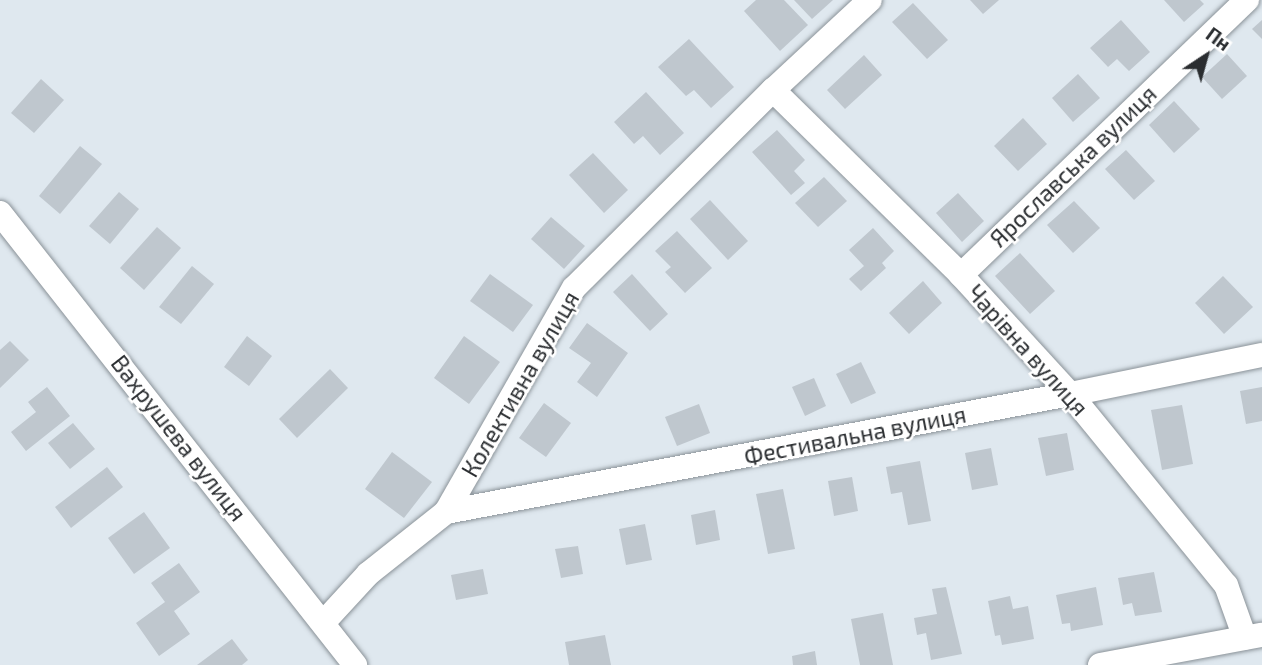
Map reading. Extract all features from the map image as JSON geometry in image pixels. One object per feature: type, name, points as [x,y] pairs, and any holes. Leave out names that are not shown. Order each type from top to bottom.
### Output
[{"type":"street","name":"Колективна вулиця","points":[[323,623],[368,575],[446,512],[574,288],[773,90],[870,0]]},
{"type":"street","name":"Ярославська вулиця","points":[[961,275],[1247,0]]},
{"type":"street","name":"Чарівна вулиця","points":[[773,90],[961,275],[1070,394],[1226,585],[1254,636]]},
{"type":"street","name":"Вахрушева вулиця","points":[[0,213],[355,665]]},
{"type":"street","name":"Фестивальна вулиця","points":[[446,512],[1070,394],[1261,354]]},
{"type":"street","points":[[1100,665],[1254,636]]},
{"type":"building","points":[[756,0],[784,0],[808,25],[780,51],[744,11]]},
{"type":"building","points":[[794,0],[833,0],[812,19]]},
{"type":"building","points":[[970,0],[999,0],[983,14]]},
{"type":"building","points":[[1164,0],[1200,0],[1204,4],[1184,22]]},
{"type":"building","points":[[913,3],[948,40],[927,59],[892,22]]},
{"type":"building","points":[[1121,20],[1150,52],[1129,71],[1117,59],[1108,67],[1090,48]]},
{"type":"building","points":[[1262,20],[1262,39],[1252,29]]},
{"type":"building","points":[[689,39],[734,87],[711,108],[694,90],[686,96],[658,67]]},
{"type":"building","points":[[1227,54],[1247,76],[1222,99],[1202,77]]},
{"type":"building","points":[[864,55],[882,75],[845,109],[827,90]]},
{"type":"building","points":[[1078,74],[1100,98],[1073,122],[1052,98]]},
{"type":"building","points":[[41,79],[64,100],[34,133],[11,113]]},
{"type":"building","points":[[646,92],[684,133],[660,155],[643,136],[634,144],[614,122]]},
{"type":"building","points":[[1174,101],[1200,129],[1174,153],[1149,125]]},
{"type":"building","points":[[1023,118],[1047,144],[1018,171],[994,146]]},
{"type":"building","points":[[777,130],[805,160],[794,171],[805,183],[791,195],[752,152]]},
{"type":"building","points":[[80,146],[102,164],[60,214],[39,196]]},
{"type":"building","points":[[1126,150],[1155,181],[1134,200],[1105,169]]},
{"type":"building","points":[[593,153],[628,190],[604,213],[569,175]]},
{"type":"building","points":[[824,177],[847,201],[818,227],[795,203]]},
{"type":"building","points":[[119,192],[139,209],[110,244],[89,226]]},
{"type":"building","points":[[958,193],[984,221],[962,242],[936,213]]},
{"type":"building","points":[[710,200],[748,241],[728,260],[690,219]]},
{"type":"building","points":[[1074,201],[1100,228],[1073,253],[1047,225]]},
{"type":"building","points":[[551,217],[585,246],[564,269],[531,239]]},
{"type":"building","points":[[157,227],[181,248],[144,290],[120,268]]},
{"type":"building","points":[[873,228],[894,251],[882,263],[886,268],[861,291],[849,279],[864,266],[849,250]]},
{"type":"building","points":[[677,231],[712,268],[685,293],[665,272],[671,267],[655,251]]},
{"type":"building","points":[[1020,253],[1055,291],[1030,314],[995,276]]},
{"type":"building","points":[[192,266],[214,284],[181,324],[159,307]]},
{"type":"building","points":[[490,274],[533,305],[513,332],[470,301]]},
{"type":"building","points":[[632,274],[668,314],[650,331],[613,292]]},
{"type":"building","points":[[1223,276],[1253,307],[1224,334],[1195,303]]},
{"type":"building","points":[[923,281],[942,303],[909,334],[889,313]]},
{"type":"building","points":[[587,323],[628,353],[597,397],[577,382],[591,363],[569,348]]},
{"type":"building","points":[[247,336],[272,356],[249,386],[224,367]]},
{"type":"building","points":[[464,336],[500,362],[469,404],[434,378]]},
{"type":"building","points":[[10,341],[29,360],[0,388],[0,350]]},
{"type":"building","points":[[861,362],[876,393],[851,404],[836,374]]},
{"type":"building","points":[[330,369],[348,388],[297,438],[279,419]]},
{"type":"building","points":[[814,378],[826,406],[805,416],[792,387]]},
{"type":"building","points":[[47,387],[70,416],[26,451],[11,432],[36,412],[28,402]]},
{"type":"building","points":[[1262,387],[1262,421],[1246,424],[1240,391]]},
{"type":"building","points":[[544,403],[571,423],[546,457],[519,438]]},
{"type":"building","points":[[699,404],[710,433],[677,446],[665,417]]},
{"type":"building","points":[[1182,405],[1193,464],[1162,470],[1151,410]]},
{"type":"building","points":[[73,423],[95,449],[70,469],[48,443]]},
{"type":"building","points":[[1067,433],[1074,470],[1046,476],[1038,438]]},
{"type":"building","points":[[991,448],[998,485],[972,490],[965,453]]},
{"type":"building","points":[[392,452],[432,482],[404,518],[365,489]]},
{"type":"building","points":[[920,461],[931,521],[908,525],[902,492],[891,494],[886,467]]},
{"type":"building","points":[[107,467],[123,487],[71,528],[55,507]]},
{"type":"building","points":[[852,477],[858,511],[834,516],[828,481]]},
{"type":"building","points":[[783,489],[795,549],[768,554],[756,494]]},
{"type":"building","points":[[715,510],[720,540],[696,545],[691,515]]},
{"type":"building","points":[[144,512],[170,548],[134,574],[108,538]]},
{"type":"building","points":[[645,524],[652,560],[626,565],[619,529]]},
{"type":"building","points":[[578,546],[583,574],[561,578],[555,549]]},
{"type":"building","points":[[179,563],[200,592],[174,611],[190,634],[159,656],[136,623],[165,602],[151,583]]},
{"type":"building","points":[[483,569],[488,594],[456,600],[451,575]]},
{"type":"building","points":[[1154,572],[1162,612],[1135,616],[1132,603],[1123,605],[1118,578]]},
{"type":"building","points":[[946,587],[962,654],[931,660],[926,633],[917,635],[914,618],[937,614],[932,589]]},
{"type":"building","points":[[1096,587],[1103,625],[1071,631],[1070,623],[1062,624],[1056,595]]},
{"type":"building","points":[[1010,596],[1013,609],[1028,606],[1034,639],[1002,645],[1000,635],[995,636],[988,601]]},
{"type":"building","points":[[883,613],[893,665],[860,665],[851,619]]},
{"type":"building","points":[[605,635],[611,665],[569,665],[565,642]]},
{"type":"building","points":[[232,639],[248,660],[242,665],[197,665]]},
{"type":"building","points":[[815,651],[817,665],[793,665],[792,656]]}]
